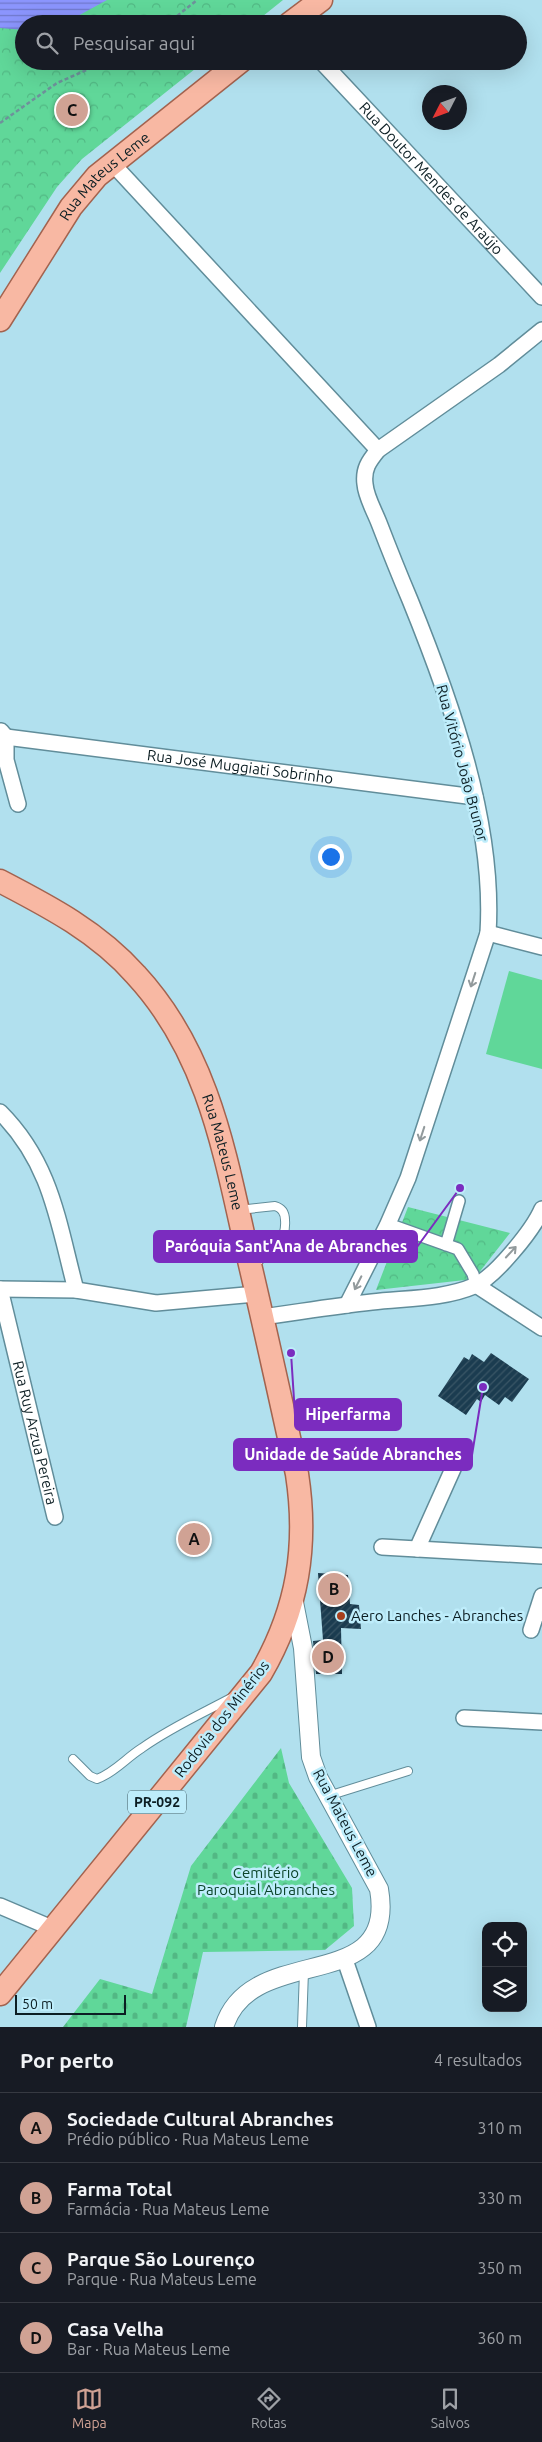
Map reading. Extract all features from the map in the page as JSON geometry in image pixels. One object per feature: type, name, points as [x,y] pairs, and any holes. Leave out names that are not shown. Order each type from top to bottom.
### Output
[{"type":"main road","points":[[301,15],[321,0]]},
{"type":"main road","name":"Rua Mateus Leme","points":[[0,320],[71,207],[96,176],[111,162],[229,70]]},
{"type":"main road","name":"Rua Mateus Leme","points":[[0,881],[53,908],[82,926],[111,949],[157,1000],[191,1055],[205,1086],[221,1138],[297,1474],[302,1507],[303,1537],[293,1597]]},
{"type":"main road","name":"Rodovia dos Minérios","points":[[0,1994],[248,1689],[273,1652],[284,1627],[293,1597]]},
{"type":"street","name":"Rua Doutor Mendes de Araújo","points":[[329,70],[542,297]]},
{"type":"street","points":[[111,162],[378,450]]},
{"type":"street","name":"Rua Vitório João Brunor","points":[[346,1305],[388,1224],[408,1178],[488,933],[490,902],[485,845],[475,797],[440,680],[365,485],[364,472],[368,462],[378,450],[499,365],[542,330]]},
{"type":"street","points":[[3,734],[6,760],[18,804]]},
{"type":"street","name":"Rua José Muggiati Sobrinho","points":[[3,734],[475,797]]},
{"type":"street","points":[[488,933],[542,947]]},
{"type":"street","points":[[0,1112],[27,1144],[39,1163],[48,1186],[76,1290]]},
{"type":"street","points":[[446,1245],[459,1201]]},
{"type":"street","points":[[262,1317],[346,1305],[433,1296],[476,1285],[498,1266],[527,1235],[542,1209]]},
{"type":"street","points":[[388,1224],[458,1249],[473,1274],[476,1285],[542,1328]]},
{"type":"street","points":[[0,1289],[76,1290],[156,1303],[257,1294]]},
{"type":"street","name":"Rua Ruy Arzua Pereira","points":[[0,1289],[55,1517]]},
{"type":"street","points":[[418,1548],[461,1451]]},
{"type":"street","points":[[382,1547],[542,1556]]},
{"type":"street","points":[[531,1630],[542,1596]]},
{"type":"street","name":"Rua Mateus Leme","points":[[224,2027],[234,2007],[251,1990],[278,1977],[345,1960],[365,1947],[375,1933],[380,1919],[382,1903],[379,1889],[328,1796],[311,1757],[303,1648],[293,1597]]},
{"type":"street","points":[[464,1718],[542,1722]]},
{"type":"street","points":[[1,1908],[54,1929]]},
{"type":"street","points":[[345,1960],[368,2027]]},
{"type":"lane","points":[[238,1210],[275,1206],[280,1207],[285,1214],[286,1232],[282,1241],[251,1267]]},
{"type":"lane","points":[[73,1759],[90,1776],[97,1779],[106,1775],[140,1749],[171,1729],[248,1689]]},
{"type":"lane","points":[[328,1796],[408,1771]]},
{"type":"lane","points":[[302,2027],[304,1969]]},
{"type":"path","points":[[178,15],[197,0]]},
{"type":"path","points":[[0,123],[57,82],[86,70]]},
{"type":"green space","points":[[0,0],[283,0],[264,15],[15,15],[15,70],[194,70],[82,159],[57,187],[0,273]]},
{"type":"green space","points":[[509,971],[542,980],[542,1069],[486,1054]]},
{"type":"green space","points":[[408,1207],[510,1233],[474,1279],[376,1290]]},
{"type":"green space","name":"Cemitério Paroquial Abranches","points":[[281,1748],[289,1783],[352,1888],[354,1926],[325,1950],[203,1952],[186,2027],[63,2027],[100,1979],[152,1994],[191,1866]]},
{"type":"water","points":[[0,0],[107,0],[80,15],[15,15],[15,29],[0,28]]},
{"type":"building","points":[[491,1353],[529,1379],[512,1402],[505,1397],[499,1405],[485,1395],[481,1402],[477,1399],[466,1415],[438,1396],[464,1357],[469,1360],[472,1354],[484,1362]]},
{"type":"building","points":[[318,1573],[348,1575],[350,1604],[359,1605],[361,1629],[341,1628],[342,1674],[316,1674],[313,1641],[323,1640]]},
{"type":"place","name":"Parque São Lourenço","points":[[72,110]]},
{"type":"place","name":"Paróquia Sant'Ana de Abranches","points":[[460,1188]]},
{"type":"place","name":"Hiperfarma","points":[[291,1353]]},
{"type":"place","name":"Unidade de Saúde Abranches","points":[[483,1387]]},
{"type":"place","name":"Sociedade Cultural Abranches","points":[[194,1539]]},
{"type":"place","name":"Farma Total","points":[[334,1589]]},
{"type":"place","name":"Aero Lanches - Abranches","points":[[341,1616]]},
{"type":"place","name":"Casa Velha","points":[[328,1657]]}]
